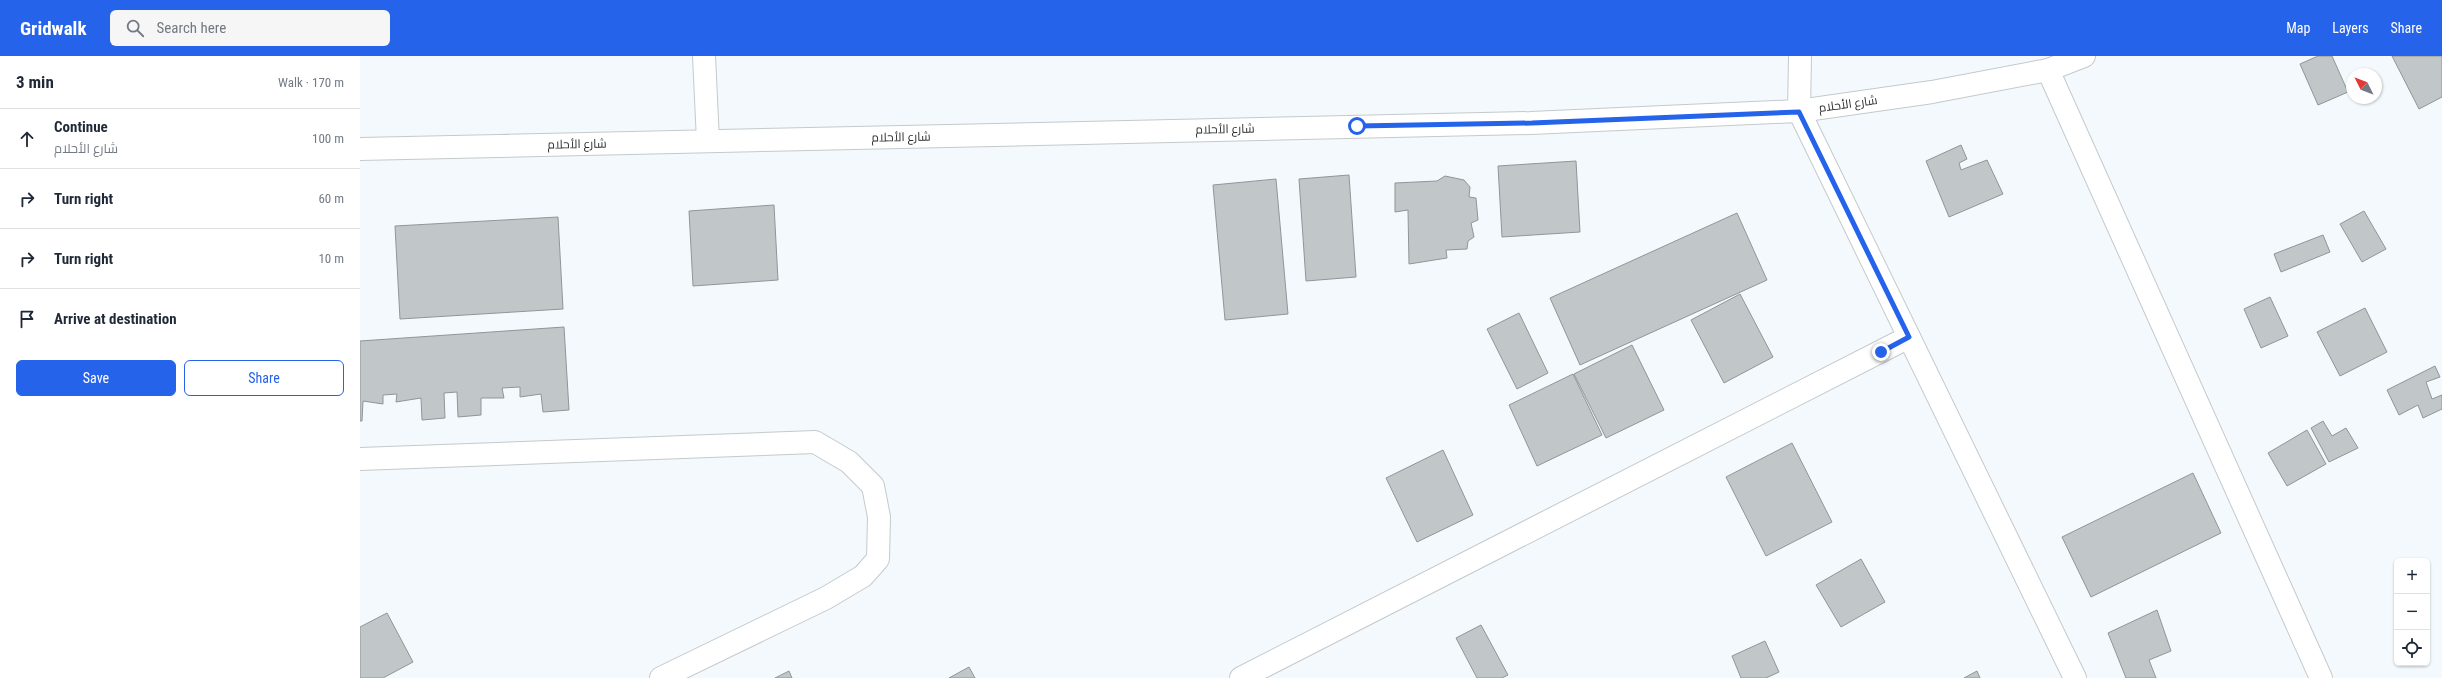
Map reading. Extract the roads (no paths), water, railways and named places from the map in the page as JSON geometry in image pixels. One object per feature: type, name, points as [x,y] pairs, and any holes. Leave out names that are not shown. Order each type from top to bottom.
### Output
[{"type":"street","points":[[704,56],[708,141]]},
{"type":"street","points":[[1800,56],[1799,112],[2075,678]]},
{"type":"street","name":"شارع الأحلام","points":[[360,148],[1532,123],[1799,112],[1932,92],[2048,70],[2084,56]]},
{"type":"street","points":[[2048,70],[2321,678]]},
{"type":"street","points":[[1241,678],[1909,337]]},
{"type":"street","points":[[360,459],[815,442],[849,462],[873,486],[879,517],[878,559],[863,576],[826,598],[661,678]]}]
